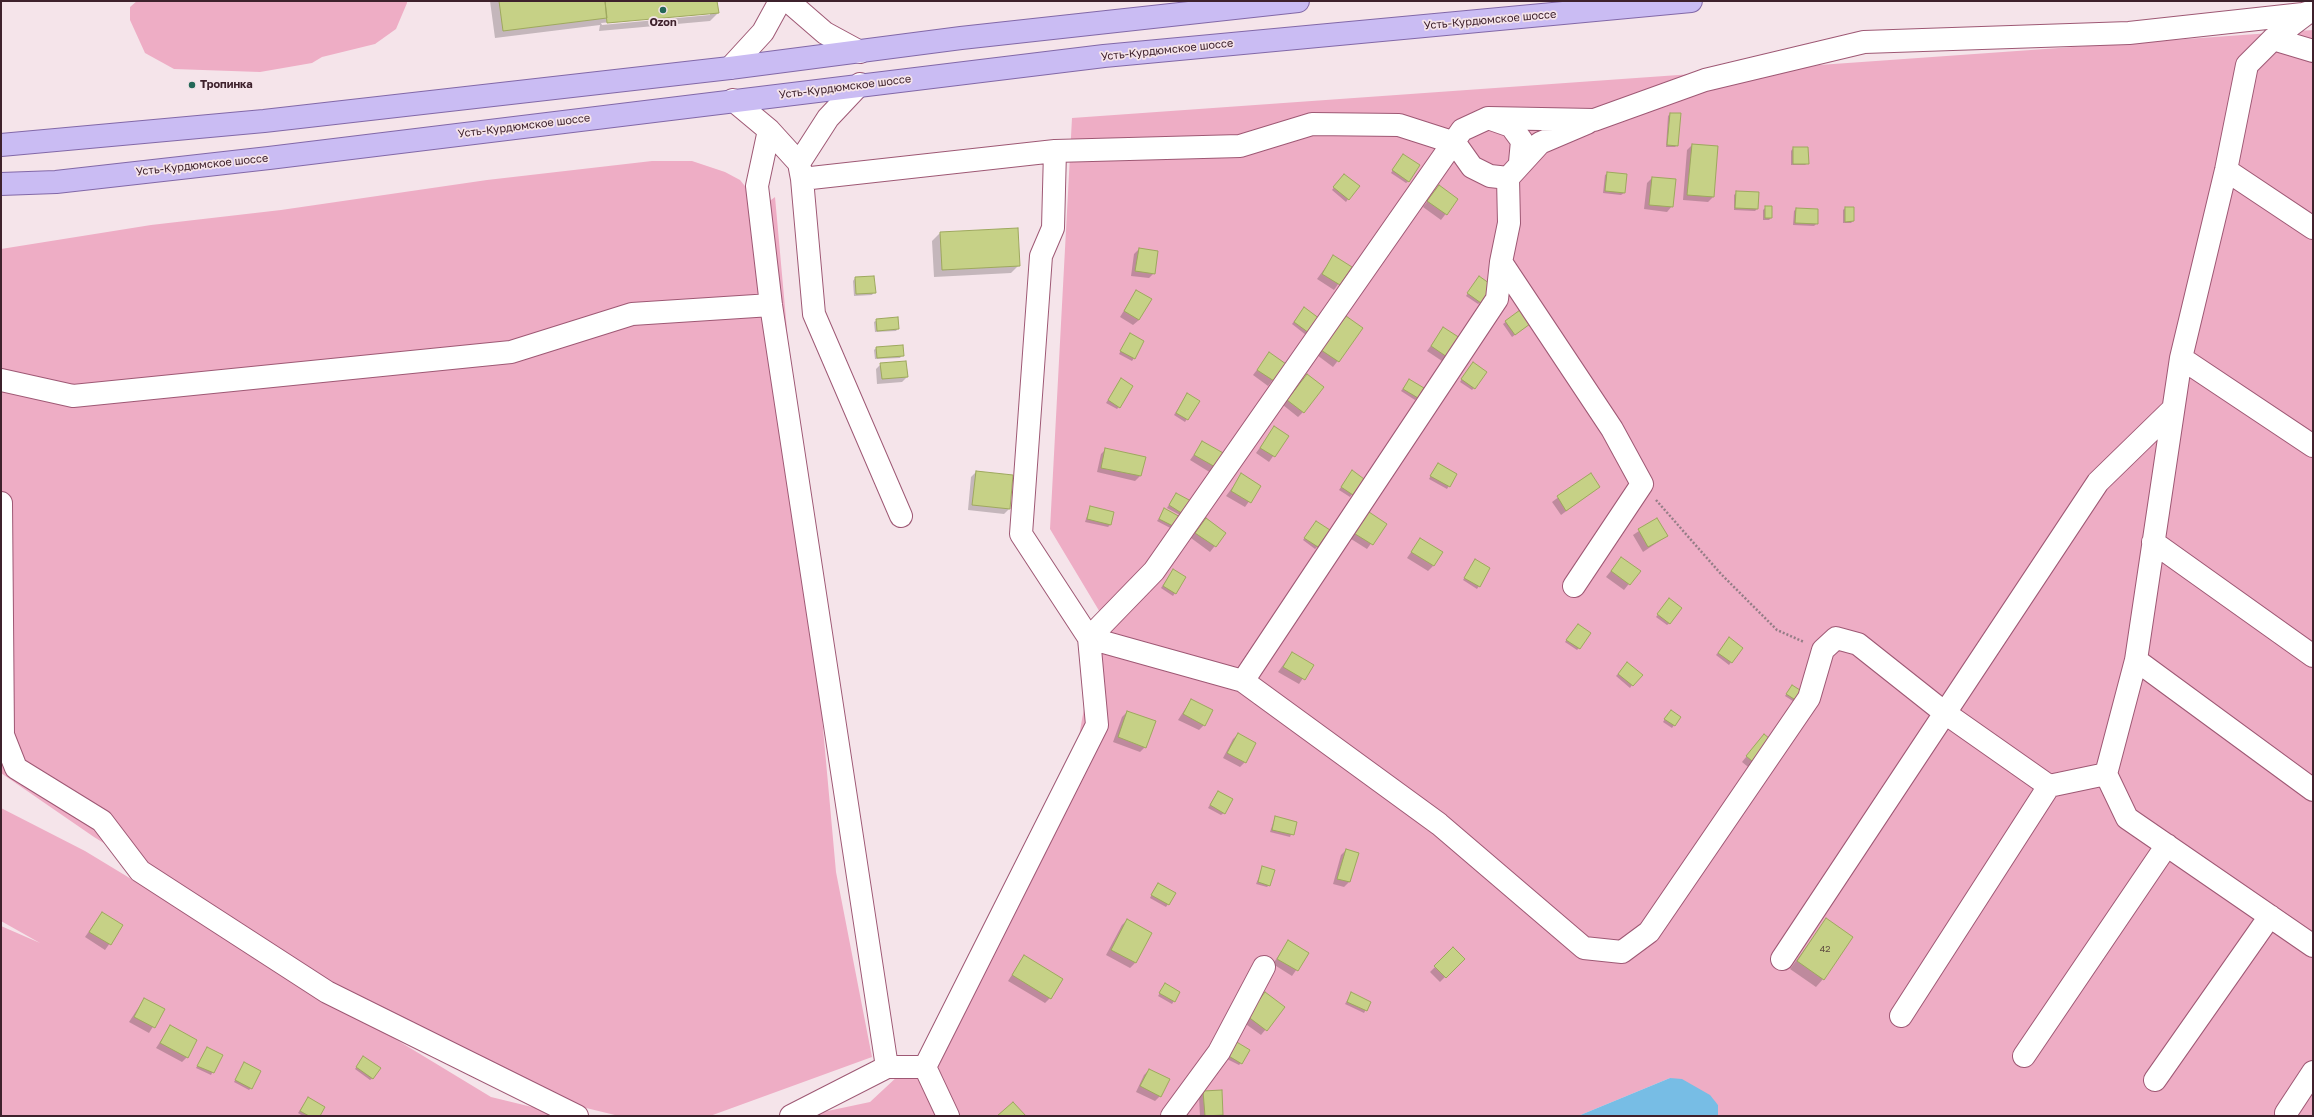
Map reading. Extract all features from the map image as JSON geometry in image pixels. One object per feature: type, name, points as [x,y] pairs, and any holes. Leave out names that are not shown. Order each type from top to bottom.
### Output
[{"type":"main road","points":[[1,145],[264,121],[730,68],[961,38],[1298,1]]},
{"type":"main road","name":"Усть-Курдюмское шоссе","points":[[1,184],[56,182],[268,158],[860,84],[1181,49],[1691,1]]},
{"type":"street","points":[[730,68],[763,32],[780,1]]},
{"type":"street","points":[[788,1],[825,33],[860,52]]},
{"type":"street","points":[[800,171],[1055,151],[1240,146],[1312,124],[1399,125],[1455,143],[1472,167],[1490,176],[1514,170],[1540,143],[1594,120],[1705,80],[1864,42],[2129,33],[2310,13]]},
{"type":"street","points":[[2310,13],[2273,39],[2247,65],[2226,170],[2181,358],[2136,660],[2106,774],[2127,818],[2313,946]]},
{"type":"street","points":[[2273,39],[2313,51]]},
{"type":"street","points":[[800,171],[828,118],[860,84]]},
{"type":"street","points":[[733,100],[769,130],[800,171],[814,314],[901,516]]},
{"type":"street","points":[[1089,638],[1154,570],[1455,143],[1462,130],[1488,118],[1594,120]]},
{"type":"street","points":[[1243,681],[1497,299],[1501,262],[1509,224],[1514,170],[1522,141],[1511,126],[1488,118]]},
{"type":"street","points":[[769,130],[757,186],[771,305],[887,1067]]},
{"type":"street","points":[[925,1067],[1097,725],[1089,638],[1021,534],[1041,256],[1053,228],[1055,151]]},
{"type":"street","points":[[2226,170],[2313,228]]},
{"type":"street","points":[[1501,262],[1612,429],[1642,484],[1574,586]]},
{"type":"street","points":[[1,380],[73,396],[511,352],[632,314],[771,305]]},
{"type":"street","points":[[2181,358],[2313,446]]},
{"type":"street","points":[[1782,959],[2098,482],[2174,409]]},
{"type":"street","points":[[1,503],[2,736],[16,768],[102,822],[140,871],[327,992],[577,1116]]},
{"type":"street","points":[[2153,542],[2313,656]]},
{"type":"street","points":[[1089,638],[1243,681],[1439,824],[1584,948],[1622,952],[1649,932],[1809,698],[1823,650],[1836,638],[1858,644],[1945,713],[2049,786]]},
{"type":"street","points":[[2136,660],[2313,790]]},
{"type":"street","points":[[1901,1016],[2049,786],[2106,774]]},
{"type":"street","points":[[2024,1056],[2167,845]]},
{"type":"street","points":[[2156,1080],[2270,916]]},
{"type":"street","points":[[1172,1116],[1219,1052],[1264,967]]},
{"type":"street","points":[[791,1116],[887,1067],[925,1067]]},
{"type":"street","points":[[925,1067],[948,1116]]},
{"type":"street","points":[[2286,1113],[2313,1072]]},
{"type":"path","points":[[1642,484],[1721,574],[1778,630],[1823,650]]},
{"type":"shaded area","points":[[137,1],[407,1],[407,3],[396,29],[375,44],[322,57],[312,63],[260,72],[174,69],[145,53],[130,20],[130,7]]},
{"type":"shaded area","points":[[2313,30],[2313,1116],[1718,1116],[1718,1105],[1670,1078],[1578,1116],[804,1116],[870,1102],[956,1022],[1067,803],[1101,614],[1050,529],[1072,118]]},
{"type":"shaded area","points":[[652,161],[692,161],[725,172],[740,180],[749,191],[755,212],[775,197],[836,872],[872,1057],[710,1116],[619,1116],[496,1086],[94,837],[1,773],[1,249],[151,225],[281,210],[487,180]]},
{"type":"shaded area","points":[[1,808],[85,851],[491,1097],[569,1116],[1,1116],[1,926],[40,943],[1,921]]},
{"type":"water","points":[[1670,1078],[1682,1079],[1710,1095],[1718,1105],[1718,1116],[1578,1116]]},
{"type":"building","points":[[499,1],[605,1],[607,18],[503,31]]},
{"type":"building","points":[[605,1],[717,1],[719,13],[607,23]]},
{"type":"building","points":[[1670,113],[1681,113],[1678,146],[1667,145]]},
{"type":"building","points":[[1692,144],[1718,146],[1714,197],[1687,195]]},
{"type":"building","points":[[1793,147],[1808,147],[1809,164],[1793,164]]},
{"type":"building","points":[[1403,154],[1420,165],[1409,182],[1392,170]]},
{"type":"building","points":[[1607,172],[1627,174],[1625,193],[1605,191]]},
{"type":"building","points":[[1344,174],[1360,186],[1349,200],[1333,187]]},
{"type":"building","points":[[1652,177],[1676,179],[1673,207],[1649,205]]},
{"type":"building","points":[[1439,185],[1458,199],[1447,215],[1427,201]]},
{"type":"building","points":[[1736,191],[1759,192],[1758,209],[1735,208]]},
{"type":"building","points":[[1765,206],[1772,206],[1772,218],[1765,218]]},
{"type":"building","points":[[1845,207],[1854,207],[1854,221],[1845,222]]},
{"type":"building","points":[[1796,208],[1818,209],[1818,224],[1795,223]]},
{"type":"building","points":[[1018,228],[1020,266],[942,270],[940,232]]},
{"type":"building","points":[[1139,248],[1158,251],[1155,274],[1135,271]]},
{"type":"building","points":[[1333,255],[1352,267],[1340,285],[1322,274]]},
{"type":"building","points":[[874,276],[876,293],[856,294],[855,277]]},
{"type":"building","points":[[1479,276],[1493,286],[1481,303],[1467,293]]},
{"type":"building","points":[[1136,290],[1152,299],[1139,320],[1124,311]]},
{"type":"building","points":[[1304,307],[1320,319],[1309,333],[1294,322]]},
{"type":"building","points":[[1520,310],[1530,324],[1515,335],[1505,321]]},
{"type":"building","points":[[1346,316],[1363,328],[1339,362],[1321,350]]},
{"type":"building","points":[[898,317],[899,329],[877,331],[876,319]]},
{"type":"building","points":[[1443,327],[1460,338],[1447,357],[1431,346]]},
{"type":"building","points":[[1130,333],[1144,341],[1135,359],[1120,351]]},
{"type":"building","points":[[903,345],[904,356],[877,358],[876,347]]},
{"type":"building","points":[[1269,352],[1286,364],[1274,381],[1257,370]]},
{"type":"building","points":[[906,361],[908,377],[882,379],[880,363]]},
{"type":"building","points":[[1473,362],[1487,372],[1475,389],[1461,379]]},
{"type":"building","points":[[1307,374],[1324,387],[1304,413],[1287,400]]},
{"type":"building","points":[[1121,378],[1133,386],[1120,408],[1108,400]]},
{"type":"building","points":[[1409,379],[1424,388],[1418,398],[1403,389]]},
{"type":"building","points":[[1187,393],[1200,401],[1188,420],[1176,413]]},
{"type":"building","points":[[1274,426],[1289,436],[1275,457],[1260,448]]},
{"type":"building","points":[[1202,441],[1225,454],[1217,468],[1194,455]]},
{"type":"building","points":[[1105,448],[1146,457],[1141,476],[1101,468]]},
{"type":"building","points":[[1438,463],[1457,474],[1450,487],[1430,476]]},
{"type":"building","points":[[1352,470],[1364,479],[1353,495],[1341,487]]},
{"type":"building","points":[[976,471],[1013,475],[1010,509],[972,505]]},
{"type":"building","points":[[1241,473],[1261,486],[1251,503],[1231,491]]},
{"type":"building","points":[[1591,473],[1600,487],[1566,511],[1557,496]]},
{"type":"building","points":[[1176,493],[1191,501],[1183,514],[1169,505]]},
{"type":"building","points":[[1090,506],[1114,512],[1111,525],[1087,519]]},
{"type":"building","points":[[1164,508],[1182,518],[1177,528],[1159,519]]},
{"type":"building","points":[[1366,510],[1387,524],[1373,545],[1352,532]]},
{"type":"building","points":[[1206,518],[1226,533],[1216,547],[1195,533]]},
{"type":"building","points":[[1657,518],[1668,536],[1648,547],[1638,529]]},
{"type":"building","points":[[1316,521],[1330,530],[1318,547],[1304,538]]},
{"type":"building","points":[[1420,538],[1443,552],[1434,566],[1411,552]]},
{"type":"building","points":[[1621,557],[1641,571],[1630,585],[1611,571]]},
{"type":"building","points":[[1475,559],[1490,568],[1480,587],[1464,578]]},
{"type":"building","points":[[1173,569],[1186,577],[1176,594],[1163,586]]},
{"type":"building","points":[[1669,598],[1682,608],[1670,624],[1657,614]]},
{"type":"building","points":[[1578,624],[1591,633],[1580,649],[1566,640]]},
{"type":"building","points":[[1729,637],[1743,648],[1732,663],[1718,653]]},
{"type":"building","points":[[1292,652],[1314,665],[1305,680],[1283,667]]},
{"type":"building","points":[[1627,662],[1643,675],[1633,686],[1618,674]]},
{"type":"building","points":[[1792,685],[1808,695],[1802,704],[1786,694]]},
{"type":"building","points":[[1191,699],[1213,710],[1205,726],[1183,714]]},
{"type":"building","points":[[1671,710],[1681,717],[1675,726],[1664,719]]},
{"type":"building","points":[[1127,711],[1156,721],[1146,748],[1118,737]]},
{"type":"building","points":[[1238,733],[1256,743],[1246,763],[1227,753]]},
{"type":"building","points":[[1764,734],[1776,744],[1758,766],[1746,756]]},
{"type":"building","points":[[1218,791],[1233,799],[1225,814],[1210,805]]},
{"type":"building","points":[[1275,816],[1297,822],[1294,835],[1272,830]]},
{"type":"building","points":[[1346,849],[1359,853],[1350,882],[1337,879]]},
{"type":"building","points":[[1262,866],[1275,870],[1270,886],[1258,882]]},
{"type":"building","points":[[1158,883],[1176,893],[1169,905],[1151,895]]},
{"type":"building","points":[[102,912],[123,925],[111,945],[89,932]]},
{"type":"building","points":[[1826,918],[1853,937],[1824,980],[1797,961]]},
{"type":"building","points":[[1127,919],[1152,933],[1136,963],[1111,950]]},
{"type":"building","points":[[1288,940],[1309,953],[1298,971],[1277,959]]},
{"type":"building","points":[[1453,947],[1465,959],[1446,978],[1434,966]]},
{"type":"building","points":[[1024,955],[1063,979],[1051,999],[1012,975]]},
{"type":"building","points":[[1165,983],[1180,992],[1175,1002],[1159,993]]},
{"type":"building","points":[[1265,992],[1285,1007],[1267,1031],[1247,1016]]},
{"type":"building","points":[[1351,992],[1371,1002],[1367,1011],[1347,1002]]},
{"type":"building","points":[[144,998],[165,1009],[155,1028],[134,1017]]},
{"type":"building","points":[[170,1025],[197,1040],[188,1058],[160,1043]]},
{"type":"building","points":[[1235,1041],[1250,1050],[1242,1064],[1227,1055]]},
{"type":"building","points":[[207,1047],[223,1055],[214,1073],[197,1066]]},
{"type":"building","points":[[363,1056],[381,1068],[373,1079],[356,1067]]},
{"type":"building","points":[[244,1062],[261,1071],[252,1089],[235,1080]]},
{"type":"building","points":[[1149,1069],[1170,1079],[1161,1097],[1140,1086]]},
{"type":"building","points":[[1222,1090],[1223,1115],[1205,1116],[1203,1091]]},
{"type":"building","points":[[308,1097],[325,1107],[320,1116],[309,1116],[300,1111]]},
{"type":"building","points":[[1013,1102],[1026,1116],[997,1116]]},
{"type":"place","name":"Ozon","points":[[663,10]]},
{"type":"place","name":"Тропинка","points":[[192,85]]}]
